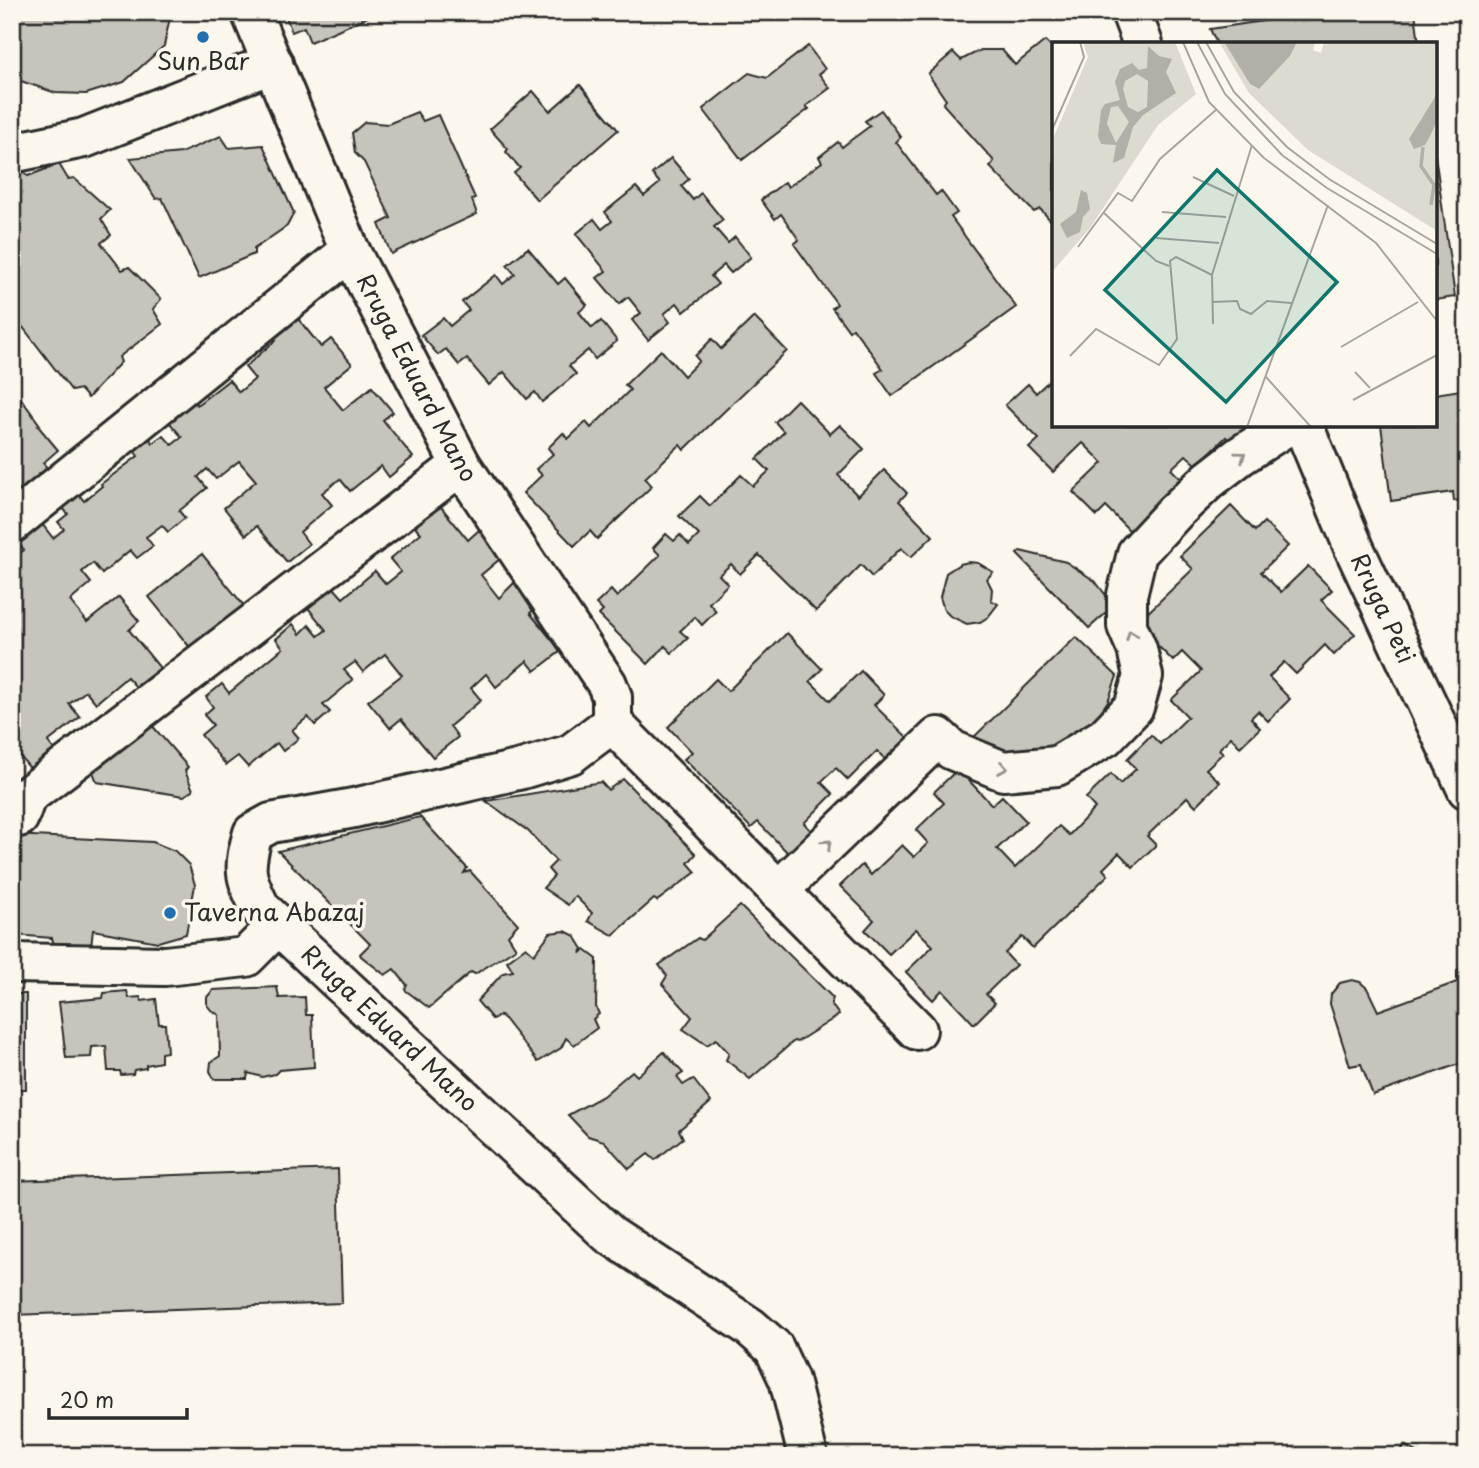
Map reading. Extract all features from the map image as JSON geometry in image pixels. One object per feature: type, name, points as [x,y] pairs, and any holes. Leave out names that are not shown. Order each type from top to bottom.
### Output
[{"type":"street","name":"Rruga Eduard Mano","points":[[251,12],[350,251],[461,465],[596,665],[612,697],[612,723],[571,754],[535,765],[393,800],[271,823],[253,833],[245,861],[248,884],[261,909],[609,1234],[750,1327],[774,1348],[789,1380],[808,1456]]},
{"type":"street","points":[[1131,12],[1142,42]]},
{"type":"street","points":[[12,153],[84,138],[273,63]]},
{"type":"street","points":[[12,523],[350,251]]},
{"type":"street","points":[[778,891],[938,737],[952,750],[1003,771],[1057,765],[1105,737],[1134,708],[1143,676],[1137,649],[1127,626],[1127,595],[1137,553],[1209,480],[1285,427]]},
{"type":"street","name":"Rruga Peti","points":[[1304,427],[1354,548],[1467,789]]},
{"type":"street","points":[[19,817],[26,797],[461,465]]},
{"type":"street","points":[[612,723],[917,1030]]},
{"type":"street","points":[[12,963],[164,966],[246,957],[278,925]]},
{"type":"building","points":[[12,12],[167,12],[170,17],[164,46],[124,82],[86,94],[56,93],[12,78]]},
{"type":"building","points":[[284,12],[379,12],[310,42],[304,27],[292,32]]},
{"type":"building","points":[[1322,12],[1415,12],[1419,42],[1216,42],[1210,29]]},
{"type":"building","points":[[1045,41],[1052,48],[1052,222],[1040,209],[1034,212],[990,167],[994,161],[943,104],[946,100],[928,74],[953,52],[961,60],[981,50],[1002,50],[1015,65]]},
{"type":"building","points":[[808,46],[825,69],[819,74],[830,88],[806,106],[809,109],[742,160],[703,109],[749,73],[767,78]]},
{"type":"building","points":[[580,85],[618,130],[537,200],[514,173],[520,168],[490,129],[533,91],[550,111]]},
{"type":"building","points":[[881,110],[901,137],[896,142],[936,195],[941,191],[957,213],[951,217],[1016,307],[892,396],[876,373],[883,369],[853,328],[849,331],[832,308],[837,304],[794,244],[799,240],[781,214],[775,219],[761,200],[785,182],[788,187],[822,162],[819,157],[838,142],[842,147],[870,126],[865,121]]},
{"type":"building","points":[[417,112],[423,121],[438,115],[475,198],[472,200],[477,214],[391,254],[379,224],[391,218],[364,162],[355,153],[352,133],[365,122],[388,124]]},
{"type":"building","points":[[221,136],[229,148],[263,145],[294,213],[287,226],[254,249],[254,254],[199,278],[162,198],[156,199],[130,158],[181,153]]},
{"type":"building","points":[[671,158],[689,179],[681,186],[693,200],[701,193],[723,220],[714,227],[728,243],[735,237],[751,257],[731,273],[724,265],[711,276],[718,284],[684,312],[677,303],[664,314],[670,322],[648,340],[632,320],[641,313],[628,297],[619,304],[597,278],[606,271],[576,234],[594,219],[602,229],[612,221],[605,212],[636,187],[644,196],[660,183],[652,174]]},
{"type":"building","points":[[59,164],[68,179],[74,178],[110,210],[101,219],[111,235],[101,243],[122,270],[129,267],[161,299],[153,309],[162,324],[119,357],[121,362],[88,398],[80,389],[72,391],[12,313],[12,305],[19,298],[12,289],[12,171],[18,166],[28,176]]},
{"type":"building","points":[[1437,169],[1455,297],[1437,300]]},
{"type":"building","points":[[528,248],[558,284],[565,278],[587,305],[579,312],[592,328],[601,321],[617,341],[595,359],[588,350],[569,366],[576,374],[542,402],[535,392],[527,399],[504,372],[489,385],[467,359],[459,365],[446,349],[438,355],[421,335],[443,318],[450,326],[469,310],[462,302],[496,275],[503,284],[515,274],[507,265]]},
{"type":"building","points":[[291,310],[321,347],[331,339],[352,364],[324,387],[343,410],[372,387],[393,412],[383,420],[413,457],[389,477],[381,466],[350,491],[340,479],[322,493],[332,505],[300,532],[309,544],[287,562],[257,526],[246,535],[224,508],[256,481],[239,461],[216,479],[207,469],[198,477],[207,488],[179,511],[185,518],[168,532],[162,525],[146,537],[153,546],[137,558],[130,550],[102,574],[93,563],[82,572],[91,583],[70,601],[87,622],[119,597],[139,621],[129,630],[160,668],[136,687],[127,677],[96,703],[86,691],[69,704],[80,717],[48,742],[57,753],[34,773],[12,747],[12,559],[24,550],[14,538],[38,519],[53,538],[64,529],[58,522],[68,514],[60,505],[77,492],[84,501],[102,486],[101,484],[138,456],[131,447],[146,434],[153,443],[163,435],[172,445],[182,437],[163,415],[188,395],[197,405],[229,380],[239,392],[255,379],[245,367],[276,340],[267,329]]},
{"type":"building","points":[[754,317],[787,351],[684,450],[680,445],[645,478],[652,486],[597,539],[590,531],[574,546],[523,493],[542,475],[536,469],[553,454],[548,448],[563,433],[568,439],[586,422],[591,428],[630,390],[625,385],[661,350],[684,376],[699,361],[695,356],[712,339],[721,349]]},
{"type":"building","points":[[1467,375],[1467,499],[1454,501],[1453,492],[1391,501],[1381,427],[1437,427],[1437,394],[1461,390],[1460,376]]},
{"type":"building","points":[[1052,378],[1052,427],[1256,427],[1236,447],[1226,437],[1197,465],[1186,455],[1171,469],[1182,480],[1130,531],[1106,507],[1097,516],[1073,492],[1103,463],[1083,443],[1053,472],[1029,448],[1039,439],[1005,405],[1028,384],[1036,393]]},
{"type":"building","points":[[12,386],[40,425],[38,426],[58,450],[43,463],[53,475],[12,500]]},
{"type":"building","points":[[797,400],[830,434],[840,425],[864,449],[838,475],[858,496],[884,470],[907,493],[899,501],[933,536],[911,557],[901,548],[872,577],[861,565],[816,611],[759,555],[740,574],[731,564],[719,575],[728,584],[709,603],[716,611],[702,625],[695,617],[680,631],[688,638],[672,653],[665,646],[648,664],[599,615],[603,611],[596,604],[611,590],[617,597],[660,555],[653,548],[666,534],[674,541],[680,535],[689,545],[699,535],[679,516],[700,496],[710,506],[741,475],[753,486],[769,471],[757,459],[784,432],[775,422]]},
{"type":"building","points":[[437,502],[468,540],[479,530],[501,558],[481,575],[499,598],[518,579],[539,605],[530,613],[561,651],[535,671],[527,661],[496,687],[486,674],[471,688],[481,700],[450,726],[458,737],[433,757],[401,719],[390,728],[368,701],[402,675],[385,654],[363,672],[355,662],[344,670],[353,680],[323,705],[330,712],[315,725],[308,717],[292,730],[299,738],[283,751],[277,743],[248,767],[238,756],[226,765],[201,735],[213,725],[204,715],[213,707],[206,697],[222,684],[229,693],[283,648],[276,639],[293,624],[300,634],[309,625],[318,636],[326,630],[308,608],[333,587],[343,598],[375,571],[386,584],[401,572],[390,559],[421,533],[412,523]]},
{"type":"building","points":[[1231,506],[1255,531],[1264,522],[1288,546],[1261,572],[1281,592],[1308,566],[1332,590],[1321,600],[1355,634],[1334,655],[1325,645],[1296,674],[1284,662],[1269,677],[1290,699],[1268,721],[1258,711],[1251,718],[1260,728],[1240,747],[1231,737],[1219,749],[1223,753],[1206,769],[1220,782],[1196,806],[1187,797],[1147,836],[1156,845],[1133,867],[1119,853],[1103,869],[1108,875],[1033,948],[1022,937],[1005,953],[1016,965],[986,994],[995,1003],[974,1024],[942,990],[933,1000],[906,972],[933,946],[916,929],[889,954],[865,930],[874,920],[840,886],[862,865],[871,875],[902,845],[914,857],[928,843],[916,830],[944,803],[934,792],[958,769],[992,805],[1002,796],[1026,821],[997,849],[1015,868],[1059,826],[1069,835],[1095,808],[1086,798],[1111,774],[1120,784],[1136,769],[1127,759],[1151,735],[1160,744],[1188,717],[1171,700],[1201,671],[1182,652],[1173,661],[1136,624],[1193,569],[1180,556]]},
{"type":"building","points":[[1020,551],[1066,562],[1095,581],[1114,606],[1089,628],[1017,554]]},
{"type":"building","points":[[202,554],[245,607],[192,650],[149,597]]},
{"type":"building","points":[[969,562],[978,563],[993,572],[987,579],[992,589],[991,600],[998,604],[988,617],[980,622],[967,624],[944,610],[940,597],[946,573]]},
{"type":"building","points":[[787,633],[822,669],[810,681],[830,701],[861,671],[884,695],[874,705],[909,739],[887,761],[877,751],[848,780],[836,768],[821,782],[833,794],[804,823],[813,833],[790,855],[758,822],[751,828],[684,759],[692,752],[668,727],[716,679],[728,691]]},
{"type":"building","points":[[1076,637],[1117,676],[1108,701],[1085,728],[1053,747],[1026,753],[991,750],[972,739]]},
{"type":"building","points":[[144,716],[188,767],[185,771],[193,790],[184,796],[97,782],[93,772]]},
{"type":"building","points":[[623,779],[696,854],[688,863],[696,872],[657,901],[654,899],[613,935],[588,921],[592,913],[575,896],[568,905],[543,888],[554,876],[548,869],[556,861],[528,831],[486,801],[601,782],[608,790]]},
{"type":"building","points":[[420,817],[467,868],[464,873],[470,871],[518,924],[508,935],[516,948],[475,974],[471,972],[429,1008],[405,990],[407,985],[394,969],[385,975],[361,956],[370,944],[278,851]]},
{"type":"building","points":[[12,835],[153,842],[175,851],[189,865],[195,885],[186,934],[158,942],[93,930],[91,947],[55,948],[52,938],[15,935],[12,946]]},
{"type":"building","points":[[740,906],[833,998],[831,1004],[839,1015],[797,1042],[794,1041],[750,1079],[726,1060],[729,1053],[716,1039],[707,1045],[683,1029],[692,1017],[662,984],[667,976],[659,965],[698,938],[702,940]]},
{"type":"building","points":[[565,931],[575,936],[583,949],[580,954],[585,950],[597,959],[596,1007],[599,1014],[593,1019],[597,1028],[574,1045],[566,1038],[561,1048],[538,1062],[501,1015],[492,1019],[477,1001],[503,973],[513,971],[507,961],[526,947],[534,954],[550,933]]},
{"type":"building","points":[[1467,959],[1467,1061],[1373,1095],[1361,1064],[1350,1066],[1330,1004],[1331,994],[1340,983],[1352,980],[1360,982],[1367,988],[1378,1011],[1457,982],[1457,971]]},
{"type":"building","points":[[277,987],[279,998],[305,997],[306,1015],[312,1015],[314,1067],[279,1070],[275,1074],[262,1077],[248,1073],[247,1079],[214,1079],[210,1071],[211,1062],[220,1056],[219,1015],[207,1005],[207,997],[213,990]]},
{"type":"building","points":[[127,991],[129,998],[140,997],[142,1001],[156,999],[159,1024],[165,1024],[167,1052],[161,1053],[161,1062],[134,1070],[133,1074],[121,1075],[120,1071],[108,1071],[106,1046],[92,1047],[91,1057],[66,1058],[59,1002],[103,998],[104,993]]},
{"type":"building","points":[[12,994],[26,994],[26,1089],[12,1089]]},
{"type":"building","points":[[664,1052],[683,1073],[677,1077],[683,1085],[693,1079],[711,1102],[679,1130],[683,1138],[655,1160],[648,1154],[629,1169],[604,1141],[588,1136],[568,1115],[603,1096],[632,1071],[637,1076]]},
{"type":"building","points":[[338,1169],[342,1303],[12,1315],[12,1181]]},
{"type":"building","points":[[1404,1445],[1424,1456],[1399,1456]]},
{"type":"place","name":"Sun Bar","points":[[203,37]]},
{"type":"place","name":"Taverna Abazaj","points":[[170,913]]}]
